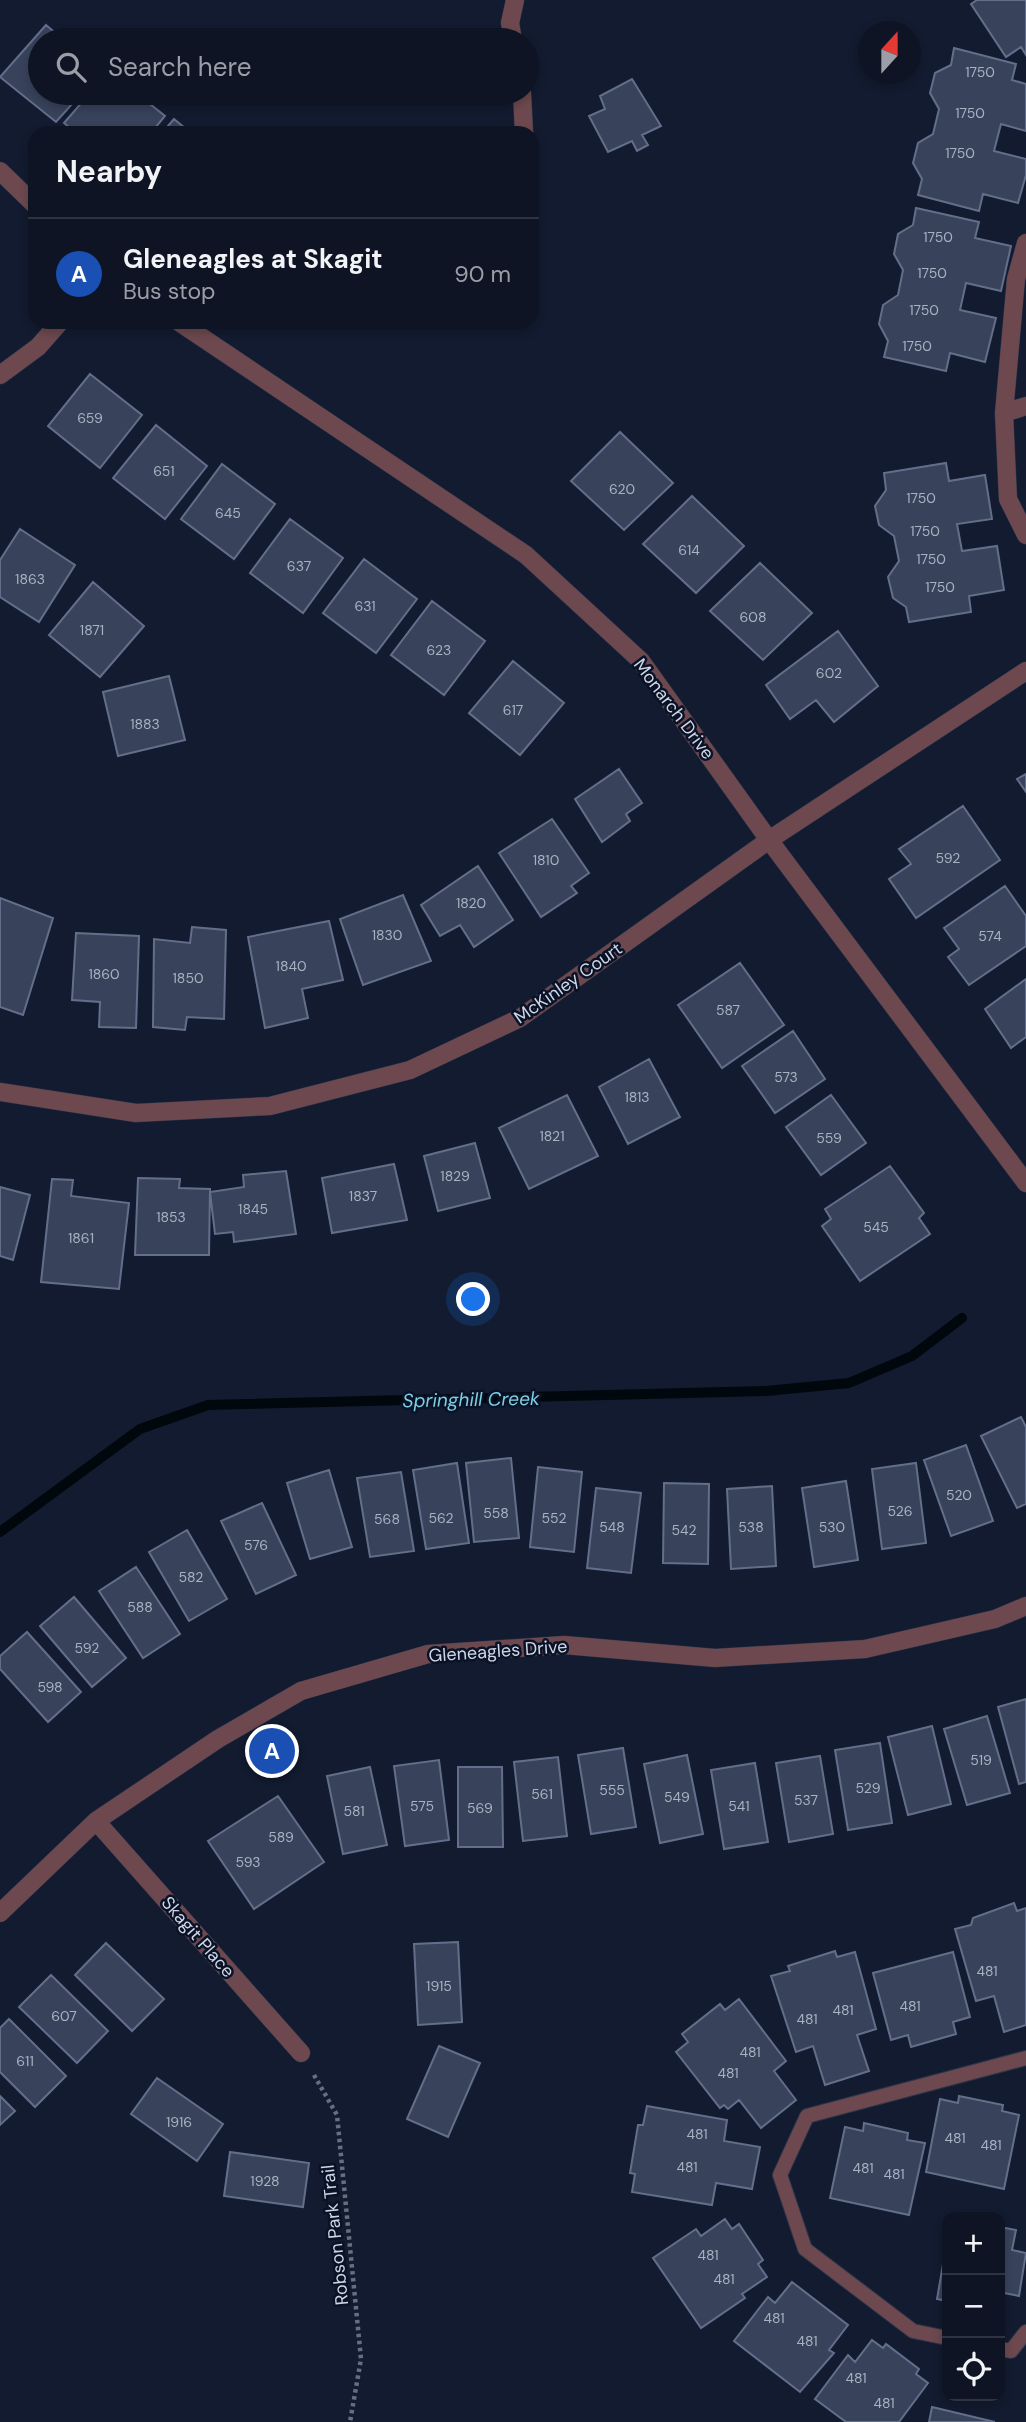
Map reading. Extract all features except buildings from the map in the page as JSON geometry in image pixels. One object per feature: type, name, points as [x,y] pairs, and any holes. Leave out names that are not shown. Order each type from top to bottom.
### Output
[{"type":"street","points":[[511,28],[515,0]]},
{"type":"street","points":[[523,105],[524,126]]},
{"type":"street","points":[[0,171],[28,198]]},
{"type":"street","points":[[1026,243],[1016,279],[1004,413],[1008,499],[1026,535]]},
{"type":"street","points":[[0,375],[38,347],[54,329]]},
{"type":"street","name":"Monarch Drive","points":[[189,329],[526,555],[641,661],[769,839],[1026,1183]]},
{"type":"street","points":[[1004,413],[1026,407]]},
{"type":"street","name":"McKinley Court","points":[[0,1092],[136,1113],[270,1106],[410,1070],[520,1018],[769,839],[1026,671]]},
{"type":"street","name":"Gleneagles Drive","points":[[0,1913],[96,1821],[218,1739],[301,1691],[428,1654],[564,1644],[715,1658],[865,1649],[995,1619],[1026,1606]]},
{"type":"street","name":"Skagit Place","points":[[96,1821],[301,2053]]},
{"type":"lane","points":[[942,2337],[913,2331],[805,2249],[780,2175],[807,2116],[1026,2058]]},
{"type":"lane","points":[[1005,2350],[1011,2351],[1026,2332]]},
{"type":"path","name":"Robson Park Trail","points":[[301,2053],[337,2115],[362,2359],[350,2422]]},
{"type":"waterway","name":"Springhill Creek","points":[[0,1532],[140,1429],[208,1405],[766,1391],[849,1383],[912,1356],[962,1318]]},
{"type":"place","name":"Gleneagles at Skagit","points":[[272,1751]]}]
